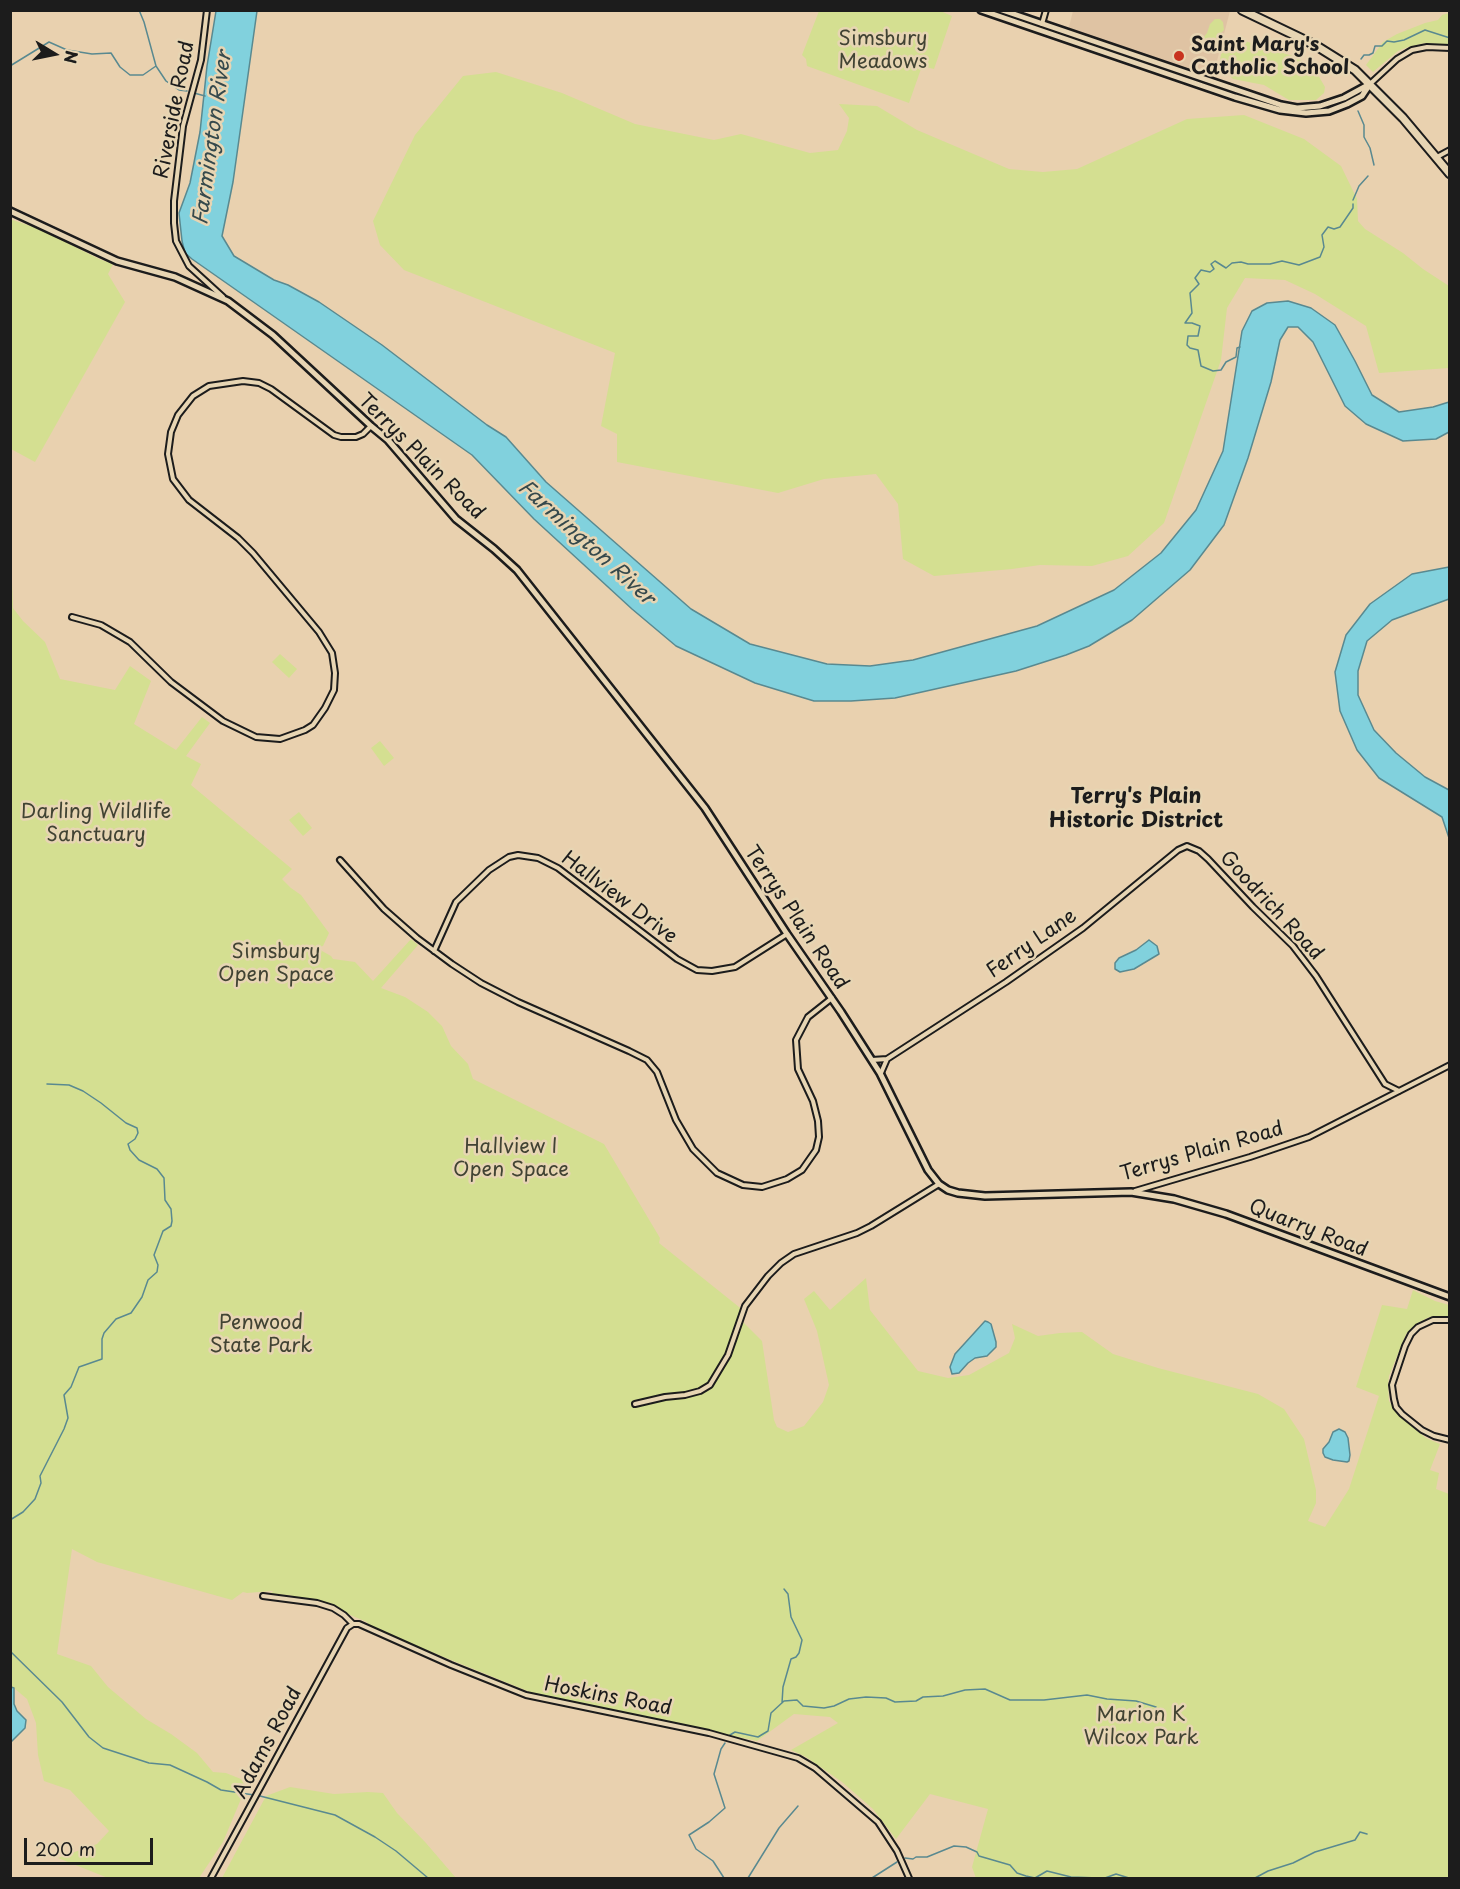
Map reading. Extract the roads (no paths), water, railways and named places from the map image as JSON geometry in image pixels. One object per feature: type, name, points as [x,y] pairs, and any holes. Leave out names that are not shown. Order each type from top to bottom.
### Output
[{"type":"highway","points":[[1242,10],[1315,45],[1355,70],[1403,118],[1449,174]]},
{"type":"street","name":"Riverside Road","points":[[207,10],[201,60],[183,126],[174,201],[174,223],[176,241],[189,266],[228,301]]},
{"type":"street","points":[[981,10],[1040,28],[1235,97],[1294,113],[1316,113],[1347,104],[1362,96],[1370,84],[1397,59],[1412,50],[1427,47],[1449,48]]},
{"type":"street","points":[[1002,10],[1040,28]]},
{"type":"street","points":[[1040,28],[1046,10]]},
{"type":"street","points":[[1437,157],[1449,150]]},
{"type":"street","name":"Terrys Plain Road","points":[[10,211],[117,261],[175,277],[228,301],[273,335],[388,440],[456,519],[517,570],[705,808],[872,1060],[928,1170],[939,1184],[948,1190],[985,1196],[1131,1192],[1309,1137],[1449,1065]]},
{"type":"street","points":[[72,617],[101,625],[130,642],[171,681],[223,721],[256,737],[280,739],[313,725],[334,690],[335,673],[332,653],[319,632],[253,553],[238,538],[189,500],[173,479],[168,454],[171,432],[178,415],[193,396],[209,386],[243,381],[259,383],[271,389],[325,429],[341,437],[356,437],[371,426]]},
{"type":"street","name":"Ferry Lane","points":[[872,1060],[887,1059],[1006,982],[1083,928],[1178,850],[1187,846]]},
{"type":"street","name":"Goodrich Road","points":[[1187,846],[1198,851],[1208,860],[1293,946],[1316,976],[1385,1084],[1386,1098]]},
{"type":"street","name":"Hallview Drive","points":[[434,951],[456,902],[489,870],[509,857],[518,855],[538,858],[558,868],[677,959],[697,970],[712,971],[735,967],[787,934]]},
{"type":"street","points":[[340,860],[384,909],[417,938],[474,978],[503,995],[647,1060],[657,1072],[676,1120],[693,1149],[717,1173],[752,1187],[770,1185],[796,1175],[807,1165],[816,1150],[819,1121],[813,1101],[798,1069],[796,1040],[808,1017],[832,998]]},
{"type":"street","points":[[880,1074],[887,1059]]},
{"type":"street","points":[[1385,1084],[1399,1091]]},
{"type":"street","points":[[635,1404],[700,1391],[710,1385],[728,1354],[745,1306],[780,1263],[794,1254],[857,1233],[939,1184]]},
{"type":"street","points":[[1154,1186],[1154,1196]]},
{"type":"street","name":"Quarry Road","points":[[1131,1192],[1174,1199],[1226,1214],[1449,1297]]},
{"type":"street","points":[[1449,1320],[1433,1320],[1418,1327],[1411,1334],[1392,1385],[1396,1407],[1402,1414],[1428,1433],[1449,1440]]},
{"type":"street","name":"Hoskins Road","points":[[263,1596],[317,1603],[333,1608],[353,1624],[359,1624],[526,1695],[709,1732],[798,1758],[815,1768],[878,1822],[897,1851],[909,1878]]},
{"type":"street","name":"Adams Road","points":[[211,1878],[347,1628],[353,1624]]},
{"type":"water","name":"Farmington River","points":[[216,11],[257,11],[233,182],[222,236],[234,256],[274,280],[319,302],[382,345],[506,437],[546,482],[691,609],[750,644],[827,664],[870,666],[913,660],[1037,626],[1114,590],[1161,553],[1196,510],[1223,451],[1242,331],[1252,311],[1267,303],[1288,301],[1311,308],[1335,325],[1372,395],[1399,412],[1449,402],[1449,432],[1436,439],[1403,441],[1366,424],[1345,406],[1313,342],[1298,327],[1288,327],[1280,340],[1271,382],[1248,458],[1224,525],[1190,570],[1132,620],[1089,646],[1066,655],[1016,671],[895,698],[814,701],[755,683],[676,646],[534,519],[472,455],[185,253],[179,213],[190,183],[200,132]]},
{"type":"water","points":[[1449,567],[1449,599],[1392,620],[1367,641],[1358,671],[1358,695],[1374,730],[1396,753],[1425,777],[1449,790],[1449,838],[1442,817],[1379,778],[1357,750],[1340,711],[1335,672],[1346,635],[1370,604],[1412,574]]},
{"type":"water","points":[[1149,940],[1157,946],[1159,954],[1134,969],[1120,972],[1115,969],[1115,963],[1119,958],[1136,950]]},
{"type":"water","points":[[985,1321],[991,1324],[996,1347],[987,1356],[975,1358],[959,1373],[952,1374],[950,1367],[955,1354]]},
{"type":"water","points":[[1339,1429],[1345,1432],[1348,1438],[1350,1455],[1347,1462],[1325,1457],[1323,1453],[1333,1432]]},
{"type":"water","points":[[11,1687],[14,1688],[14,1704],[17,1711],[26,1720],[25,1728],[11,1742]]},
{"type":"waterway","points":[[139,10],[156,66]]},
{"type":"waterway","points":[[1361,59],[1364,55],[1373,53],[1375,46],[1382,46],[1387,41],[1404,40],[1425,30],[1450,38]]},
{"type":"waterway","points":[[10,66],[49,42],[67,50],[92,54],[111,53],[120,67],[130,75],[143,75],[156,66],[166,81],[179,90],[187,91]]},
{"type":"waterway","name":"Farmington River","points":[[194,93],[205,96]]},
{"type":"waterway","points":[[1358,111],[1374,165]]},
{"type":"waterway","points":[[1353,200],[1359,186],[1368,176]]},
{"type":"waterway","points":[[1240,347],[1237,348],[1236,357],[1226,362],[1221,370],[1213,371],[1201,366],[1198,350],[1187,345],[1188,336],[1198,336],[1200,326],[1185,323],[1192,313],[1190,293],[1199,284],[1195,278],[1201,270],[1210,272],[1214,269],[1211,264],[1215,261],[1226,268],[1232,263],[1241,262],[1270,264],[1282,261],[1299,265],[1320,257],[1324,247],[1322,235],[1328,227],[1334,229],[1340,227],[1353,208],[1353,204]]},
{"type":"waterway","points":[[10,1520],[23,1512],[35,1499],[41,1483],[40,1476],[68,1418],[64,1395],[71,1387],[79,1367],[102,1359],[104,1333],[116,1319],[131,1313],[142,1297],[148,1280],[157,1272],[158,1265],[154,1255],[163,1231],[171,1226],[172,1221],[171,1209],[165,1200],[164,1178],[157,1169],[139,1160],[130,1150],[128,1144],[135,1139],[138,1133],[137,1128],[126,1123],[83,1091],[69,1085],[47,1084]]},
{"type":"waterway","points":[[782,1703],[783,1687],[791,1659],[799,1653],[802,1640],[791,1617],[788,1594],[784,1589]]},
{"type":"waterway","points":[[10,1651],[62,1702],[89,1737],[103,1748],[149,1763],[170,1765],[221,1790],[254,1795]]},
{"type":"waterway","points":[[730,1735],[735,1732],[758,1737],[768,1731],[771,1713],[784,1701],[797,1700],[803,1706],[824,1708],[849,1699],[866,1697],[886,1698],[895,1702],[916,1701],[923,1697],[985,1689],[1010,1700],[1044,1700],[1087,1695],[1136,1701],[1156,1707]]},
{"type":"waterway","points":[[724,1878],[713,1861],[696,1849],[689,1835],[725,1808],[714,1774],[725,1743]]},
{"type":"waterway","points":[[260,1796],[335,1815],[396,1851],[428,1878]]},
{"type":"waterway","points":[[748,1878],[779,1828],[798,1806]]},
{"type":"waterway","points":[[1255,1878],[1315,1852],[1355,1840],[1360,1832],[1367,1834]]},
{"type":"waterway","points":[[905,1858],[927,1857],[954,1846],[966,1847],[977,1852],[979,1856],[1010,1865],[1017,1873],[1026,1876],[1035,1878],[1047,1871],[1071,1877],[1099,1878]]},
{"type":"waterway","points":[[872,1878],[897,1862]]},
{"type":"waterway","points":[[1105,1878],[1116,1874],[1129,1878]]},
{"type":"place","name":"Saint Mary's Catholic School","points":[[1179,56]]},
{"type":"district","name":"Terry's Plain Historic District","points":[[1136,809]]},
{"type":"park label","name":"Simsbury Meadows","points":[[883,50]]},
{"type":"park label","name":"Darling Wildlife Sanctuary","points":[[96,824]]},
{"type":"park label","name":"Simsbury Open Space","points":[[276,964]]},
{"type":"park label","name":"Hallview I Open Space","points":[[511,1158]]},
{"type":"park label","name":"Penwood State Park","points":[[261,1334]]},
{"type":"park label","name":"Marion K Wilcox Park","points":[[1141,1726]]}]
